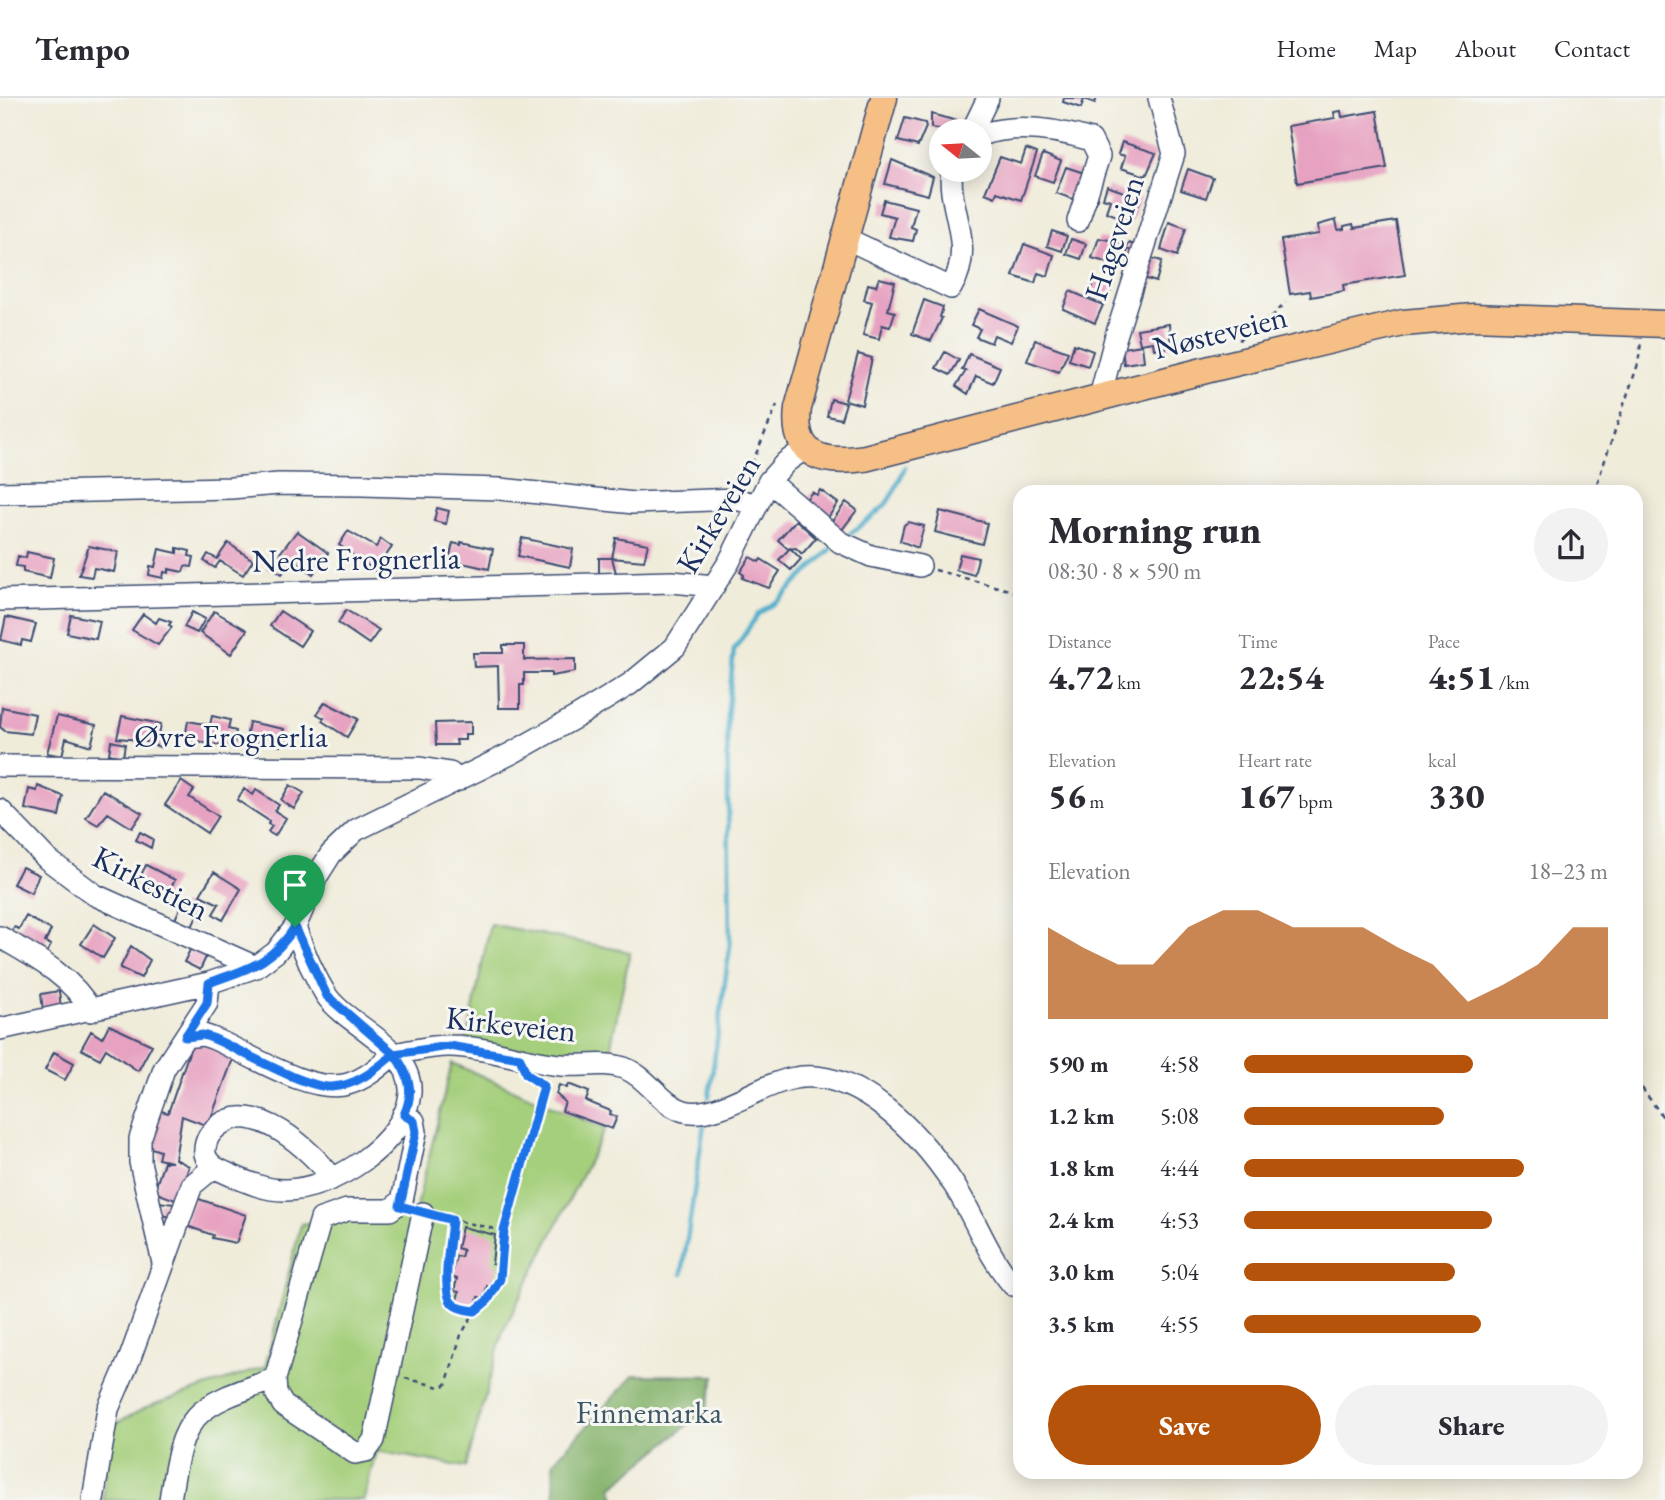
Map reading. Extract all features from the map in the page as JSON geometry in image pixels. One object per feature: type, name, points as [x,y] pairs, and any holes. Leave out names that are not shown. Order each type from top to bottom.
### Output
[{"type":"main road","name":"Kirkeveien","points":[[813,453],[797,428],[798,408],[884,98]]},
{"type":"main road","name":"Nøsteveien","points":[[813,453],[837,461],[865,458],[1366,330],[1443,319],[1536,318],[1654,324]]},
{"type":"street","points":[[978,119],[988,98]]},
{"type":"street","name":"Hageveien","points":[[1100,397],[1115,339],[1174,154],[1159,98]]},
{"type":"street","points":[[992,133],[1021,127],[1063,132],[1091,140],[1099,156],[1078,221]]},
{"type":"street","points":[[845,237],[951,288],[958,273],[962,252],[953,182]]},
{"type":"street","name":"Kirkeveien","points":[[256,967],[276,952],[295,927],[317,876],[342,842],[371,822],[458,780],[578,716],[656,665],[687,633],[714,586],[747,502],[769,481],[813,453]]},
{"type":"street","points":[[769,481],[840,542],[871,556],[920,566]]},
{"type":"street","points":[[0,493],[231,488],[279,484],[500,489],[634,503],[747,502]]},
{"type":"street","name":"Nedre Frognerlia","points":[[0,600],[672,582],[714,586]]},
{"type":"street","name":"Øvre Frognerlia","points":[[0,766],[420,768],[450,773],[458,780]]},
{"type":"street","name":"Kirkestien","points":[[0,810],[47,859],[95,895],[256,967]]},
{"type":"street","points":[[295,927],[327,996],[394,1054],[410,1081],[409,1100],[404,1115],[371,1155],[332,1178],[284,1190],[256,1185],[214,1167],[206,1160],[205,1148],[213,1130],[230,1119],[251,1119],[267,1124],[302,1145],[332,1178]]},
{"type":"street","points":[[0,937],[53,970],[79,993],[91,1011]]},
{"type":"street","points":[[0,1029],[209,983],[256,967]]},
{"type":"street","points":[[163,1263],[139,1148],[164,1069],[207,1003],[209,983]]},
{"type":"street","points":[[185,1037],[203,1035],[212,1038],[306,1081],[331,1087],[360,1079],[394,1054]]},
{"type":"street","name":"Kirkeveien","points":[[394,1054],[449,1046],[558,1065],[617,1066],[639,1076],[669,1103],[683,1111],[695,1112],[710,1110],[794,1077],[834,1078],[856,1087],[896,1120],[943,1169],[1013,1285]]},
{"type":"street","points":[[404,1115],[414,1121],[416,1132],[402,1201],[390,1210],[347,1210],[321,1219],[275,1379],[276,1393],[284,1405],[349,1450],[360,1453],[370,1449],[374,1440],[423,1213]]},
{"type":"street","points":[[93,1500],[108,1409],[134,1347],[192,1185],[214,1167]]},
{"type":"street","points":[[170,1500],[177,1458],[192,1418],[217,1399],[275,1379]]},
{"type":"path","points":[[1214,368],[1218,354],[1264,324],[1286,303]]},
{"type":"path","points":[[1596,485],[1654,324]]},
{"type":"path","points":[[747,502],[778,403]]},
{"type":"path","points":[[920,566],[1013,591]]},
{"type":"path","points":[[388,1374],[444,1387],[458,1342],[475,1311],[488,1300],[500,1279],[504,1231],[545,1090],[541,1082],[526,1074],[520,1058]]},
{"type":"path","points":[[1643,1090],[1665,1120]]},
{"type":"path","points":[[423,1213],[504,1231]]},
{"type":"path","points":[[452,1220],[446,1284],[448,1297],[454,1305],[475,1311]]},
{"type":"green space","points":[[490,924],[630,952],[609,1055],[575,1061],[467,1041]]},
{"type":"green space","points":[[452,1063],[605,1129],[503,1331],[466,1467],[376,1451],[364,1500],[103,1500],[111,1426],[149,1406],[265,1367],[301,1224],[378,1213],[414,1218]]},
{"type":"green space","name":"Finnemarka","points":[[634,1375],[715,1376],[706,1410],[612,1487],[615,1500],[555,1500],[553,1462]]},
{"type":"building","points":[[1064,98],[1097,98],[1095,103],[1084,99],[1081,108],[1063,102]]},
{"type":"building","points":[[1341,111],[1342,117],[1377,111],[1387,168],[1297,183],[1288,126],[1335,118],[1334,112]]},
{"type":"building","points":[[931,114],[950,119],[931,119]]},
{"type":"building","points":[[905,118],[925,123],[926,127],[918,146],[898,141]]},
{"type":"building","points":[[1122,142],[1156,153],[1146,176],[1121,168],[1125,156],[1118,154]]},
{"type":"building","points":[[1026,149],[1037,153],[1021,200],[997,192],[995,197],[985,193],[992,182],[1000,157],[1021,164]]},
{"type":"building","points":[[1043,154],[1061,161],[1053,182],[1035,176]]},
{"type":"building","points":[[892,160],[929,175],[929,182],[932,182],[928,195],[885,184]]},
{"type":"building","points":[[1066,167],[1084,173],[1075,200],[1056,193]]},
{"type":"building","points":[[1188,169],[1213,178],[1206,198],[1181,190]]},
{"type":"building","points":[[1107,186],[1141,198],[1131,221],[1106,212],[1110,200],[1103,198]]},
{"type":"building","points":[[884,200],[916,208],[911,227],[916,229],[913,241],[889,237],[895,217],[880,213]]},
{"type":"building","points":[[1336,220],[1338,230],[1353,224],[1354,228],[1396,221],[1405,275],[1343,285],[1344,291],[1311,297],[1310,291],[1290,294],[1281,240],[1319,234],[1318,225]]},
{"type":"building","points":[[1169,222],[1186,228],[1177,256],[1161,250]]},
{"type":"building","points":[[1052,231],[1067,236],[1062,251],[1047,246]]},
{"type":"building","points":[[1099,238],[1119,242],[1118,245],[1127,248],[1129,243],[1135,245],[1133,251],[1128,249],[1122,267],[1092,258]]},
{"type":"building","points":[[1071,239],[1086,244],[1081,259],[1066,254]]},
{"type":"building","points":[[1024,244],[1054,255],[1048,276],[1038,273],[1035,283],[1013,276]]},
{"type":"building","points":[[1147,257],[1162,261],[1156,282],[1141,277]]},
{"type":"building","points":[[879,278],[895,282],[888,310],[895,312],[890,327],[882,325],[879,339],[863,335],[872,302],[864,300],[868,284],[876,286]]},
{"type":"building","points":[[1096,278],[1113,286],[1106,301],[1089,293]]},
{"type":"building","points":[[1070,291],[1103,305],[1095,323],[1063,309]]},
{"type":"building","points":[[924,300],[943,307],[942,318],[931,341],[912,334]]},
{"type":"building","points":[[979,309],[1018,326],[1011,342],[994,335],[991,343],[976,337],[980,329],[971,325]]},
{"type":"building","points":[[1169,324],[1171,347],[1154,349],[1153,342],[1140,344],[1137,329]]},
{"type":"building","points":[[1035,340],[1068,352],[1059,372],[1027,361]]},
{"type":"building","points":[[1074,344],[1093,351],[1088,366],[1069,360]]},
{"type":"building","points":[[1142,345],[1144,361],[1124,364],[1122,348]]},
{"type":"building","points":[[945,352],[959,360],[950,375],[936,368]]},
{"type":"building","points":[[858,354],[872,358],[862,405],[845,400]]},
{"type":"building","points":[[969,354],[1000,367],[993,383],[976,376],[968,394],[956,386],[966,371],[962,370]]},
{"type":"building","points":[[831,399],[846,403],[841,419],[827,416]]},
{"type":"building","points":[[820,490],[838,503],[827,519],[804,502],[812,492],[817,495]]},
{"type":"building","points":[[846,502],[857,510],[838,535],[828,527]]},
{"type":"building","points":[[437,508],[449,511],[446,524],[434,521]]},
{"type":"building","points":[[940,511],[987,523],[982,544],[935,532]]},
{"type":"building","points":[[796,520],[816,538],[802,554],[796,548],[788,549],[778,540]]},
{"type":"building","points":[[908,522],[924,526],[918,548],[900,541],[904,525]]},
{"type":"building","points":[[297,531],[328,553],[313,574],[293,559],[282,574],[270,566]]},
{"type":"building","points":[[348,531],[376,547],[381,539],[392,547],[375,571],[339,545]]},
{"type":"building","points":[[522,538],[573,549],[570,567],[518,556]]},
{"type":"building","points":[[616,538],[648,544],[644,561],[612,558]]},
{"type":"building","points":[[461,542],[493,549],[489,569],[449,560],[453,543],[461,545]]},
{"type":"building","points":[[228,543],[253,560],[243,575],[220,561],[215,568],[204,561],[208,554],[217,559]]},
{"type":"building","points":[[89,546],[118,552],[114,572],[94,568],[92,577],[79,575]]},
{"type":"building","points":[[177,548],[190,551],[189,556],[194,557],[192,567],[185,566],[183,572],[169,569],[169,573],[164,572],[163,578],[149,575],[150,566],[155,567],[159,549],[177,553]]},
{"type":"building","points":[[790,548],[801,559],[791,570],[779,560]]},
{"type":"building","points":[[27,552],[54,558],[50,578],[23,572],[23,567],[16,566],[18,556],[26,558]]},
{"type":"building","points":[[960,554],[978,558],[974,575],[956,570]]},
{"type":"building","points":[[750,557],[759,562],[761,559],[780,571],[769,588],[742,578],[744,575],[740,572]]},
{"type":"building","points":[[599,558],[612,558],[616,573],[599,573]]},
{"type":"building","points":[[346,610],[379,630],[369,644],[338,623]]},
{"type":"building","points":[[214,611],[247,630],[231,654],[200,633]]},
{"type":"building","points":[[280,611],[310,631],[300,646],[270,626]]},
{"type":"building","points":[[192,612],[205,619],[197,633],[184,627]]},
{"type":"building","points":[[143,614],[156,623],[159,618],[171,622],[169,625],[172,627],[158,645],[132,630]]},
{"type":"building","points":[[71,615],[100,621],[96,639],[67,633]]},
{"type":"building","points":[[6,617],[36,624],[31,642],[22,640],[21,645],[1,640]]},
{"type":"building","points":[[503,645],[524,645],[524,660],[575,659],[575,672],[551,676],[551,673],[524,673],[524,685],[520,685],[520,708],[499,708],[498,666],[474,667],[473,653],[503,653]]},
{"type":"building","points":[[325,702],[358,719],[347,737],[322,721],[324,718],[317,714]]},
{"type":"building","points":[[2,707],[35,714],[31,734],[5,731],[0,727]]},
{"type":"building","points":[[57,716],[96,725],[91,746],[66,738],[62,756],[47,753]]},
{"type":"building","points":[[122,716],[161,724],[159,734],[165,735],[162,748],[141,740],[117,738]]},
{"type":"building","points":[[212,716],[230,720],[228,729],[236,731],[233,748],[212,744],[211,748],[205,746],[206,743],[185,738],[188,721],[210,725]]},
{"type":"building","points":[[249,722],[284,729],[280,746],[251,740],[252,734],[247,733]]},
{"type":"building","points":[[471,722],[471,734],[465,734],[465,740],[456,740],[457,745],[436,745],[435,723]]},
{"type":"building","points":[[111,741],[125,744],[123,757],[109,754]]},
{"type":"building","points":[[181,781],[194,790],[189,797],[218,816],[207,833],[165,805]]},
{"type":"building","points":[[290,785],[304,793],[294,809],[281,800]]},
{"type":"building","points":[[38,786],[63,796],[59,816],[25,809],[29,789],[37,791]]},
{"type":"building","points":[[244,789],[253,795],[256,790],[279,805],[275,811],[286,818],[275,836],[268,832],[272,826],[268,824],[269,821],[237,800]]},
{"type":"building","points":[[103,790],[142,813],[132,828],[108,813],[98,825],[86,818]]},
{"type":"building","points":[[140,832],[153,839],[151,848],[136,840]]},
{"type":"building","points":[[146,865],[175,880],[166,897],[137,883]]},
{"type":"building","points":[[22,867],[39,875],[31,893],[13,884]]},
{"type":"building","points":[[214,872],[241,889],[223,920],[213,914],[219,904],[200,895]]},
{"type":"building","points":[[182,904],[199,912],[192,927],[175,919]]},
{"type":"building","points":[[26,916],[51,930],[45,942],[51,945],[44,958],[8,940],[14,927],[19,929]]},
{"type":"building","points":[[94,924],[115,938],[103,958],[81,944]]},
{"type":"building","points":[[131,946],[150,960],[141,978],[120,968]]},
{"type":"building","points":[[191,948],[207,955],[200,970],[184,962]]},
{"type":"building","points":[[59,991],[61,1008],[43,1010],[41,994]]},
{"type":"building","points":[[109,1025],[152,1045],[138,1071],[106,1049],[100,1059],[81,1049],[91,1031],[102,1038]]},
{"type":"building","points":[[193,1041],[234,1056],[208,1126],[182,1116],[175,1159],[189,1166],[178,1201],[154,1192],[164,1162],[172,1162],[158,1159],[160,1151],[143,1145],[154,1109],[168,1113]]},
{"type":"building","points":[[54,1052],[74,1063],[65,1080],[45,1070]]},
{"type":"building","points":[[568,1084],[589,1092],[586,1101],[611,1111],[610,1114],[617,1117],[612,1129],[562,1111],[565,1102],[556,1094],[559,1085],[567,1088]]},
{"type":"building","points":[[193,1197],[246,1215],[236,1243],[212,1238],[213,1235],[184,1225]]},
{"type":"building","points":[[159,1202],[174,1204],[171,1217],[157,1214]]},
{"type":"building","points":[[462,1227],[495,1235],[492,1264],[498,1265],[492,1287],[487,1286],[484,1298],[478,1297],[476,1308],[456,1304],[459,1292],[454,1291],[457,1279],[451,1277],[456,1256],[461,1257],[463,1250],[457,1248]]},
{"type":"waterway","points":[[851,533],[884,506],[905,467]]},
{"type":"waterway","points":[[709,1097],[730,946],[727,719],[734,650],[758,614],[778,601],[833,547]]},
{"type":"waterway","points":[[682,1274],[704,1124]]},
{"type":"route","points":[[295,927],[284,944],[256,967],[209,983],[207,1003],[185,1037],[203,1035],[212,1038],[306,1081],[331,1087],[351,1084],[394,1054],[410,1081],[409,1100],[404,1115],[411,1118],[416,1125],[416,1139],[400,1206],[452,1220],[446,1284],[448,1297],[450,1302],[459,1308],[475,1311],[488,1300],[500,1279],[504,1231],[544,1086],[526,1074],[520,1064],[520,1058],[449,1046],[394,1054],[327,996],[295,927]]}]
